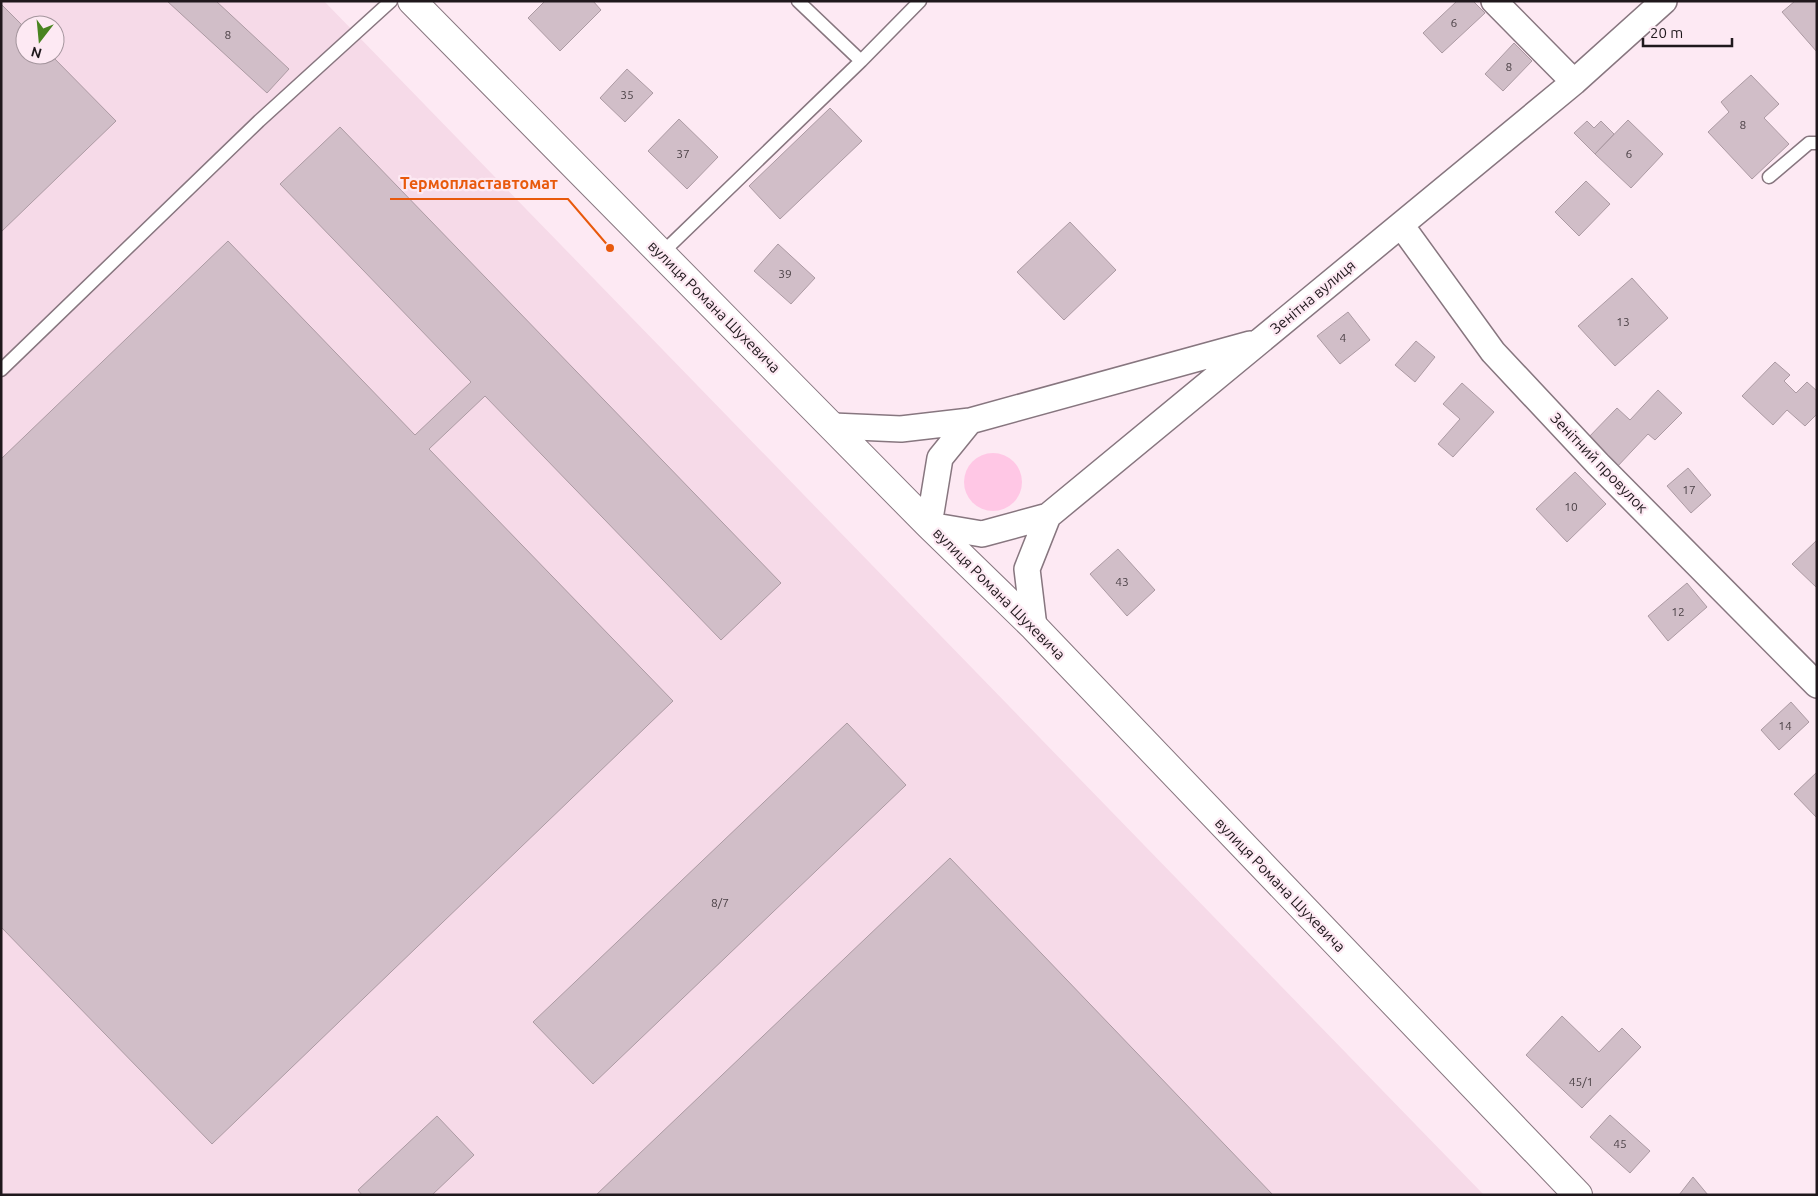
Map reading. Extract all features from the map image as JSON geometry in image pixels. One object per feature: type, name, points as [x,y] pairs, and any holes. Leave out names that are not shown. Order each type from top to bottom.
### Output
[{"type":"main road","name":"вулиця Романа Шухевича","points":[[412,1],[929,525],[1034,627],[1578,1195]]},
{"type":"street","points":[[1494,1],[1574,82]]},
{"type":"street","name":"Зенітна вулиця","points":[[1034,627],[1028,569],[1048,516],[1574,82],[1664,1]]},
{"type":"street","name":"Зенітний провулок","points":[[1401,224],[1493,352],[1598,464],[1817,685]]},
{"type":"street","points":[[833,426],[901,429],[970,421],[1260,341]]},
{"type":"street","points":[[970,421],[940,458],[929,525],[982,534],[1048,516]]},
{"type":"lane","points":[[1,370],[259,121],[391,1]]},
{"type":"lane","points":[[798,1],[861,61]]},
{"type":"lane","points":[[661,254],[861,61],[920,1]]},
{"type":"lane","points":[[1769,177],[1809,143],[1817,143]]},
{"type":"shaded area","points":[[1,1],[324,1],[1484,1195],[1,1195]]},
{"type":"shaded area","points":[[987,453],[999,453],[1014,461],[1022,476],[1022,488],[1014,503],[999,511],[987,511],[972,503],[964,488],[964,476],[972,461]]},
{"type":"building","points":[[167,1],[216,1],[289,69],[267,93]]},
{"type":"building","points":[[545,1],[593,1],[601,10],[560,51],[528,18]]},
{"type":"building","points":[[1457,1],[1473,1],[1485,13],[1442,53],[1423,33]]},
{"type":"building","points":[[1795,1],[1817,1],[1817,52],[1782,12]]},
{"type":"building","points":[[1,4],[15,18],[15,65],[61,65],[116,121],[1,232]]},
{"type":"building","points":[[1514,43],[1532,61],[1503,91],[1485,74]]},
{"type":"building","points":[[627,69],[653,93],[625,122],[600,98]]},
{"type":"building","points":[[1751,75],[1779,104],[1764,118],[1789,144],[1752,179],[1708,132],[1729,112],[1721,102]]},
{"type":"building","points":[[830,108],[862,141],[780,219],[749,186]]},
{"type":"building","points":[[679,119],[718,157],[687,189],[648,151]]},
{"type":"building","points":[[1628,120],[1663,154],[1631,188],[1595,154]]},
{"type":"building","points":[[1587,121],[1594,128],[1601,121],[1614,134],[1595,154],[1574,133]]},
{"type":"building","points":[[340,127],[781,583],[721,640],[485,396],[429,449],[673,701],[212,1144],[1,927],[1,459],[228,241],[415,435],[471,382],[280,184]]},
{"type":"building","points":[[1586,181],[1610,204],[1579,236],[1555,212]]},
{"type":"building","points":[[1070,222],[1116,270],[1064,320],[1017,272]]},
{"type":"building","points":[[778,244],[815,278],[791,304],[754,271]]},
{"type":"building","points":[[1632,278],[1668,318],[1615,366],[1578,326]]},
{"type":"building","points":[[1348,312],[1370,340],[1340,364],[1317,336]]},
{"type":"building","points":[[1416,341],[1435,357],[1415,382],[1395,365]]},
{"type":"building","points":[[1775,362],[1790,375],[1784,381],[1796,393],[1807,382],[1817,391],[1817,414],[1805,426],[1787,410],[1773,425],[1742,396]]},
{"type":"building","points":[[1462,383],[1494,412],[1453,457],[1438,444],[1460,419],[1443,404]]},
{"type":"building","points":[[1658,390],[1682,413],[1655,440],[1648,434],[1616,468],[1586,440],[1617,408],[1630,420]]},
{"type":"building","points":[[1688,468],[1711,495],[1691,513],[1667,486]]},
{"type":"building","points":[[1575,472],[1606,504],[1567,542],[1536,509]]},
{"type":"building","points":[[1817,540],[1817,586],[1816,587],[1792,564]]},
{"type":"building","points":[[1118,549],[1155,590],[1127,616],[1090,574]]},
{"type":"building","points":[[1687,583],[1707,607],[1668,641],[1648,616]]},
{"type":"building","points":[[1791,702],[1809,722],[1779,750],[1761,730]]},
{"type":"building","points":[[847,723],[906,785],[593,1084],[533,1022]]},
{"type":"building","points":[[1817,772],[1817,818],[1794,794]]},
{"type":"building","points":[[950,858],[1273,1195],[596,1195]]},
{"type":"building","points":[[1562,1016],[1599,1052],[1622,1028],[1641,1047],[1582,1108],[1526,1055]]},
{"type":"building","points":[[1610,1115],[1650,1151],[1630,1173],[1590,1137]]},
{"type":"building","points":[[437,1116],[474,1155],[432,1195],[362,1195],[358,1190]]},
{"type":"building","points":[[1693,1177],[1708,1195],[1679,1195]]},
{"type":"place","name":"Термопластавтомат","points":[[610,248]]}]
